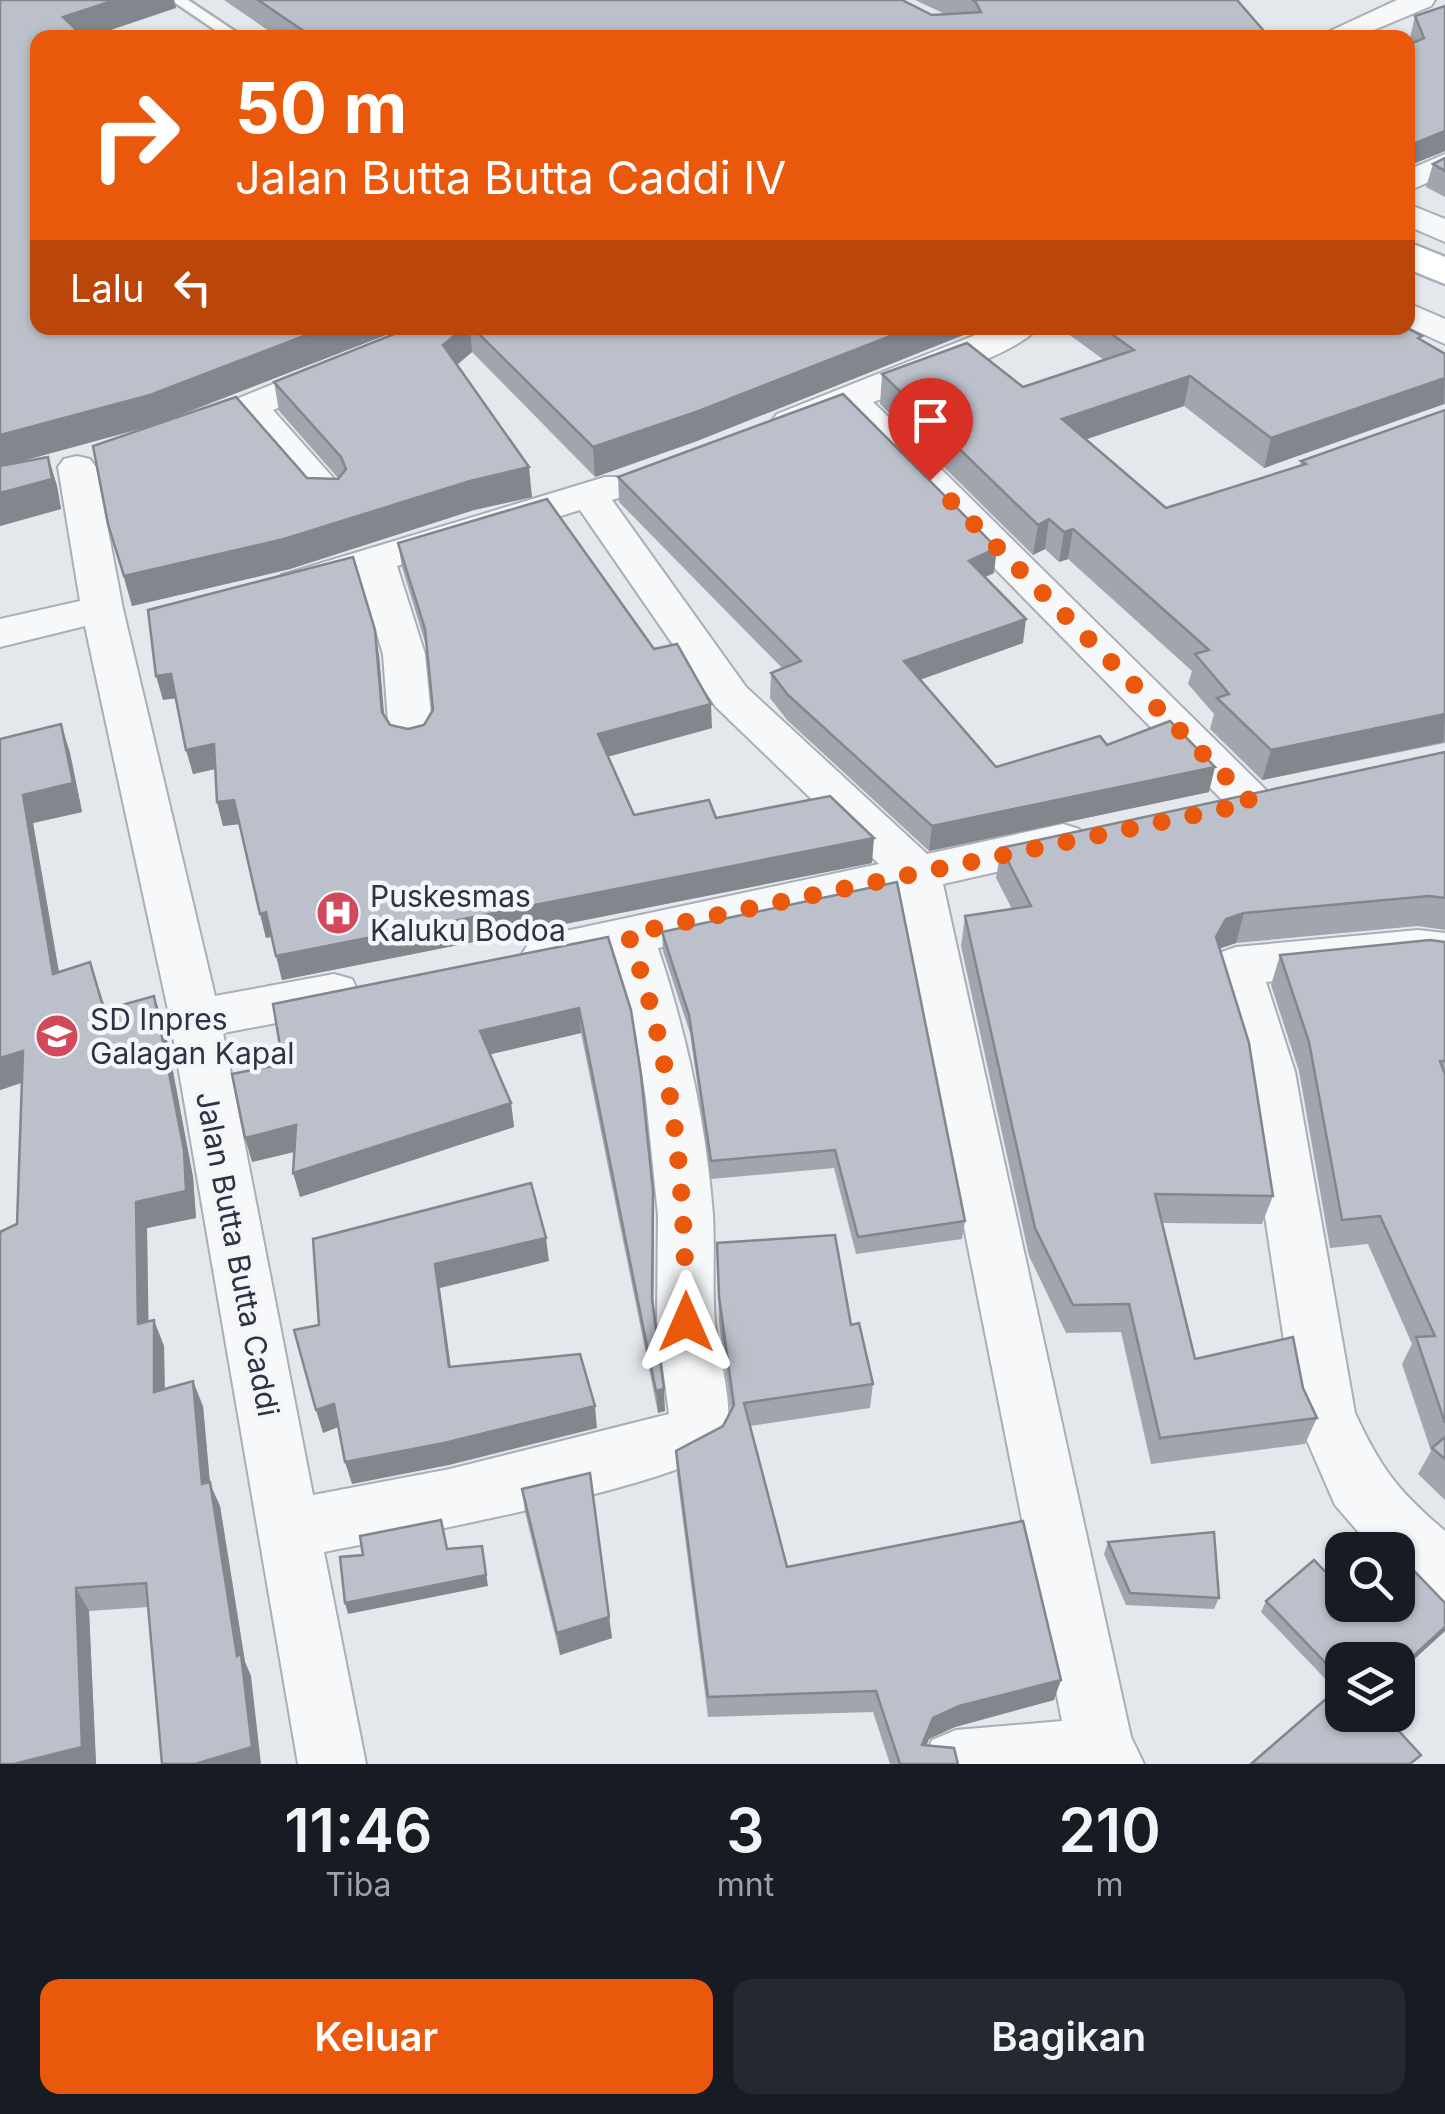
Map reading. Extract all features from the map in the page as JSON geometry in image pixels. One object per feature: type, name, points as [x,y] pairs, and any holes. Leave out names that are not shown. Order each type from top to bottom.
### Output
[{"type":"main road","points":[[1415,257],[1445,272]]},
{"type":"street","points":[[1349,30],[1422,0]]},
{"type":"street","points":[[1415,178],[1445,163]]},
{"type":"street","points":[[1415,217],[1445,232]]},
{"type":"street","points":[[1415,317],[1445,332]]},
{"type":"street","points":[[329,497],[249,406],[425,335]]},
{"type":"street","points":[[762,433],[1002,335]]},
{"type":"street","points":[[849,399],[1272,798],[1195,814]]},
{"type":"street","name":"Jalan Butta Butta Caddi","points":[[249,406],[93,461],[231,1234],[291,1529],[332,1764]]},
{"type":"street","points":[[262,592],[658,471]]},
{"type":"street","points":[[589,495],[732,698],[918,872],[1106,1757],[956,1764]]},
{"type":"street","points":[[374,558],[404,654],[410,735]]},
{"type":"street","points":[[0,633],[119,619]]},
{"type":"street","points":[[506,961],[1104,833]]},
{"type":"street","points":[[291,1529],[450,1498],[672,1444],[700,1427],[686,1322],[685,1215],[672,1099],[661,1034],[628,934]]},
{"type":"street","points":[[1445,952],[1418,948],[1236,966],[1268,1072],[1324,1413],[1357,1485],[1386,1520],[1445,1572]]},
{"type":"street","points":[[195,1019],[370,986]]},
{"type":"lane","points":[[178,0],[225,30]]},
{"type":"building","points":[[0,0],[115,0],[63,17],[77,30],[30,30],[30,335],[307,335],[150,395],[0,435]]},
{"type":"building","points":[[258,0],[902,0],[932,15],[981,12],[972,0],[1237,0],[1263,30],[302,30]]},
{"type":"building","points":[[1445,6],[1445,131],[1415,143],[1415,42],[1424,38],[1415,16]]},
{"type":"building","points":[[1445,158],[1445,171],[1433,164]]},
{"type":"building","points":[[1415,332],[1445,354],[1445,378],[1271,438],[1190,376],[1062,419],[1166,508],[1306,464],[1301,461],[1445,410],[1445,714],[1271,750],[1217,698],[1229,694],[1195,654],[1209,650],[1073,529],[1064,532],[1049,519],[1038,525],[882,374],[967,343],[1023,387],[1134,350],[1113,335]]},
{"type":"building","points":[[392,335],[455,335],[443,345],[529,467],[470,481],[284,539],[124,576],[108,524],[93,446],[236,397],[307,478],[338,479],[346,469],[341,457],[274,382]]},
{"type":"building","points":[[480,335],[893,335],[696,412],[593,447]]},
{"type":"building","points":[[843,394],[997,548],[969,561],[1026,619],[904,661],[996,767],[1100,736],[1107,745],[1170,721],[1215,767],[932,826],[788,695],[771,673],[801,661],[618,477]]},
{"type":"building","points":[[48,457],[52,479],[0,493],[0,466]]},
{"type":"building","points":[[547,499],[654,649],[677,644],[711,704],[598,734],[634,815],[709,800],[716,818],[830,796],[874,838],[276,956],[266,912],[260,914],[234,800],[217,802],[214,744],[186,750],[171,674],[156,676],[148,610],[353,557],[375,630],[382,712],[390,725],[408,729],[424,725],[433,710],[425,629],[398,543]]},
{"type":"building","points":[[61,724],[73,783],[23,795],[53,974],[90,962],[104,1010],[154,996],[184,1150],[186,1191],[136,1202],[138,1324],[154,1320],[154,1392],[193,1381],[202,1484],[210,1482],[237,1656],[241,1654],[252,1747],[195,1764],[162,1764],[146,1583],[76,1588],[82,1747],[0,1764],[0,1232],[17,1224],[23,1051],[0,1058],[0,739]]},
{"type":"building","points":[[1445,752],[1445,898],[1429,896],[1244,913],[1226,919],[1216,937],[1249,1043],[1273,1196],[1155,1194],[1195,1359],[1293,1337],[1303,1388],[1317,1418],[1160,1438],[1129,1304],[1073,1305],[1035,1228],[965,916],[1031,906],[1001,848]]},
{"type":"building","points":[[897,882],[965,1221],[858,1237],[835,1150],[711,1161],[689,1015],[662,932]]},
{"type":"building","points":[[608,937],[631,1010],[641,1075],[653,1191],[652,1299],[664,1389],[656,1391],[579,1008],[480,1031],[511,1103],[293,1173],[296,1125],[245,1138],[232,1074],[283,1064],[273,1004]]},
{"type":"building","points":[[1430,940],[1445,942],[1445,1061],[1440,1061],[1445,1074],[1445,1423],[1416,1337],[1435,1336],[1380,1216],[1342,1220],[1309,1042],[1280,955]]},
{"type":"building","points":[[531,1183],[546,1238],[435,1264],[449,1367],[580,1354],[595,1406],[444,1443],[345,1462],[334,1404],[316,1410],[294,1330],[319,1325],[313,1239]]},
{"type":"building","points":[[835,1235],[851,1325],[859,1323],[873,1384],[744,1403],[787,1567],[1023,1521],[1061,1680],[959,1706],[933,1718],[922,1745],[954,1748],[958,1764],[900,1764],[876,1691],[708,1697],[676,1451],[723,1426],[734,1405],[719,1297],[717,1243]]},
{"type":"building","points":[[1445,1437],[1445,1459],[1432,1448]]},
{"type":"building","points":[[590,1473],[609,1617],[557,1633],[522,1489]]},
{"type":"building","points":[[441,1520],[447,1549],[482,1546],[486,1575],[345,1603],[340,1557],[363,1555],[360,1536]]},
{"type":"building","points":[[1214,1532],[1219,1598],[1130,1593],[1108,1542]]},
{"type":"building","points":[[1314,1560],[1325,1571],[1325,1622],[1415,1622],[1415,1572],[1445,1603],[1445,1627],[1415,1654],[1415,1642],[1325,1642],[1325,1662],[1266,1601]]},
{"type":"building","points":[[1325,1700],[1325,1732],[1400,1732],[1421,1755],[1410,1764],[1251,1764]]},
{"type":"place","name":"Puskesmas Kaluku Bodoa","points":[[338,913]]},
{"type":"place","name":"SD Inpres Galagan Kapal","points":[[57,1036]]},
{"type":"route","points":[[686,1322],[685,1215],[672,1099],[661,1034],[628,934],[1252,803],[930,480]]}]
